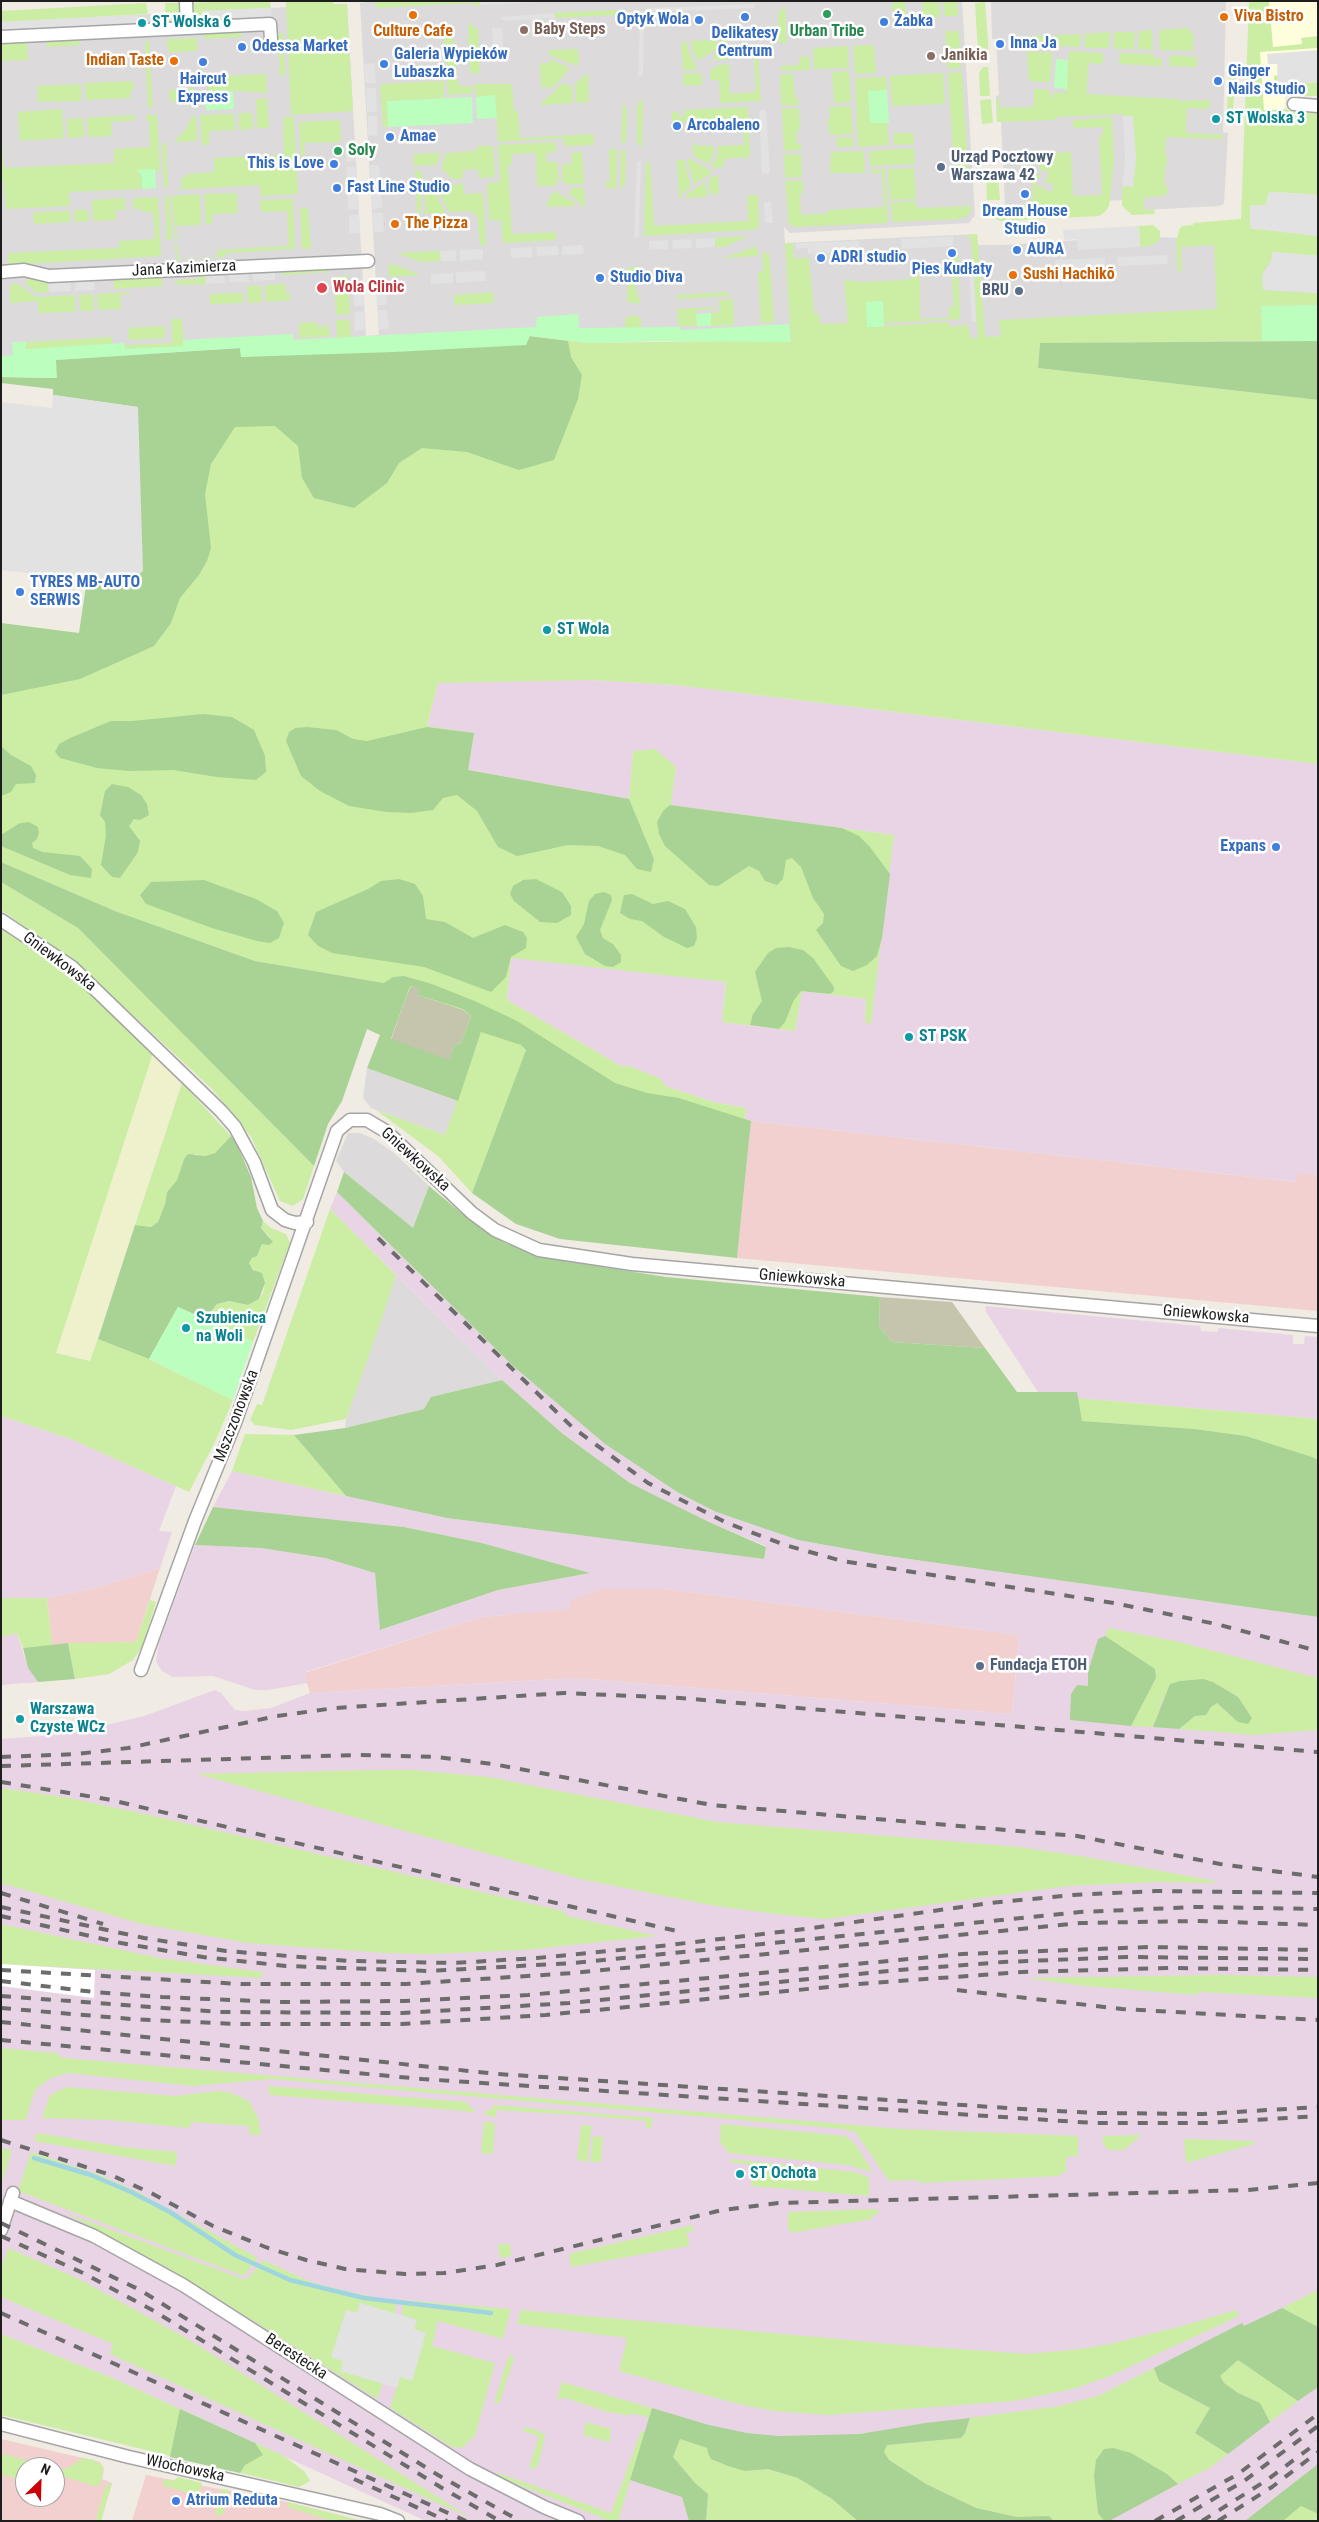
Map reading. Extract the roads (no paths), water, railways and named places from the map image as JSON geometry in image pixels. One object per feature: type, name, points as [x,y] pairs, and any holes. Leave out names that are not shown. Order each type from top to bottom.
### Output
[{"type":"street","points":[[186,1],[187,28]]},
{"type":"street","points":[[1,37],[270,24],[271,39]]},
{"type":"street","points":[[1294,104],[1318,106]]},
{"type":"street","name":"Jana Kazimierza","points":[[1,272],[24,270],[49,276],[368,261]]},
{"type":"street","name":"Gniewkowska","points":[[1,920],[72,967],[221,1111],[235,1127],[254,1162],[272,1210],[285,1220],[295,1223],[307,1222]]},
{"type":"street","name":"Gniewkowska","points":[[337,1131],[350,1120],[367,1120],[377,1125],[402,1145],[472,1213],[496,1230],[520,1243],[564,1255],[632,1264],[1318,1326]]},
{"type":"street","name":"Mszczonowska","points":[[141,1670],[195,1521],[235,1424],[307,1222],[337,1131]]},
{"type":"street","name":"Berestecka","points":[[1,2230],[11,2197],[94,2236],[183,2285],[470,2469],[544,2507],[578,2521]]},
{"type":"street","name":"Włochowska","points":[[1,2424],[129,2457],[333,2503],[398,2521]]},
{"type":"waterway","points":[[34,2158],[91,2175],[131,2192],[170,2212],[235,2255],[290,2280],[364,2298],[491,2313]]},
{"type":"railway","points":[[378,1238],[572,1427],[648,1483],[727,1523],[785,1545],[842,1561],[1114,1603],[1216,1624],[1318,1651]]},
{"type":"railway","points":[[1,1757],[77,1754],[128,1748],[277,1716],[335,1708],[564,1693],[680,1698],[1318,1752]]},
{"type":"railway","points":[[1,1766],[357,1755],[437,1757],[493,1764],[712,1805],[1077,1836],[1220,1864],[1318,1877]]},
{"type":"railway","points":[[1,1782],[106,1799],[677,1931]]},
{"type":"railway","points":[[1,1907],[144,1938],[226,1951],[350,1961],[454,1963],[537,1958],[661,1946],[805,1929],[990,1903],[1073,1895],[1156,1891],[1318,1893]]},
{"type":"railway","points":[[1,1893],[103,1924]]},
{"type":"railway","points":[[1,1916],[121,1943],[203,1957],[286,1966],[428,1971],[573,1963],[1080,1912],[1196,1907],[1318,1909]]},
{"type":"railway","points":[[1,1970],[241,1984],[405,1984],[573,1973],[1081,1923],[1197,1921],[1318,1925]]},
{"type":"railway","points":[[1,1981],[94,1992],[162,1997],[279,2002],[404,2001],[528,1995],[962,1954],[1149,1947],[1318,1950]]},
{"type":"railway","points":[[1,1996],[220,2012],[403,2013],[569,2003],[899,1970],[1003,1962],[1127,1957],[1318,1959]]},
{"type":"railway","points":[[1,2008],[131,2019],[235,2024],[402,2024],[546,2015],[858,1984],[1022,1972],[1170,1968],[1318,1970]]},
{"type":"railway","points":[[957,1990],[1122,2009],[1318,2020]]},
{"type":"railway","points":[[1,2022],[498,2074],[1037,2110],[1099,2113],[1203,2114],[1318,2107]]},
{"type":"railway","points":[[1,2040],[422,2079],[1094,2123],[1206,2123],[1318,2116]]},
{"type":"railway","points":[[1,2140],[111,2175],[153,2194],[213,2226],[268,2248],[306,2260],[345,2269],[405,2274],[444,2273],[497,2265],[722,2210],[778,2203],[1248,2190],[1318,2183]]},
{"type":"railway","points":[[1,2223],[140,2290],[438,2475],[520,2521]]},
{"type":"railway","points":[[1,2236],[83,2273],[154,2311],[442,2488],[500,2521]]},
{"type":"railway","points":[[1,2313],[466,2521]]},
{"type":"railway","points":[[1155,2521],[1238,2474],[1318,2414]]},
{"type":"railway","points":[[1176,2521],[1244,2481],[1318,2426]]},
{"type":"railway","points":[[1202,2521],[1267,2480],[1318,2442]]},
{"type":"railway","points":[[1218,2521],[1272,2487],[1318,2452]]},
{"type":"railway","points":[[354,2479],[447,2521]]},
{"type":"place","name":"Urban Tribe","points":[[827,14]]},
{"type":"place","name":"Culture Cafe","points":[[413,15]]},
{"type":"place","name":"Delikatesy Centrum","points":[[745,17]]},
{"type":"place","name":"Viva Bistro","points":[[1224,17]]},
{"type":"place","name":"Optyk Wola","points":[[699,20]]},
{"type":"place","name":"Żabka","points":[[884,22]]},
{"type":"place","name":"ST Wolska 6","points":[[142,23]]},
{"type":"place","name":"Baby Steps","points":[[524,30]]},
{"type":"place","name":"Inna Ja","points":[[1000,44]]},
{"type":"place","name":"Odessa Market","points":[[242,47]]},
{"type":"place","name":"Janikia","points":[[931,56]]},
{"type":"place","name":"Indian Taste","points":[[174,61]]},
{"type":"place","name":"Haircut Express","points":[[203,62]]},
{"type":"place","name":"Galeria Wypieków Lubaszka","points":[[384,64]]},
{"type":"place","name":"Ginger Nails Studio","points":[[1218,81]]},
{"type":"place","name":"ST Wolska 3","points":[[1216,119]]},
{"type":"place","name":"Arcobaleno","points":[[677,126]]},
{"type":"place","name":"Amae","points":[[390,137]]},
{"type":"place","name":"Soly","points":[[338,151]]},
{"type":"place","name":"This is Love","points":[[334,164]]},
{"type":"place","name":"Urząd Pocztowy Warszawa 42","points":[[941,167]]},
{"type":"place","name":"Fast Line Studio","points":[[337,188]]},
{"type":"place","name":"Dream House Studio","points":[[1025,194]]},
{"type":"place","name":"The Pizza","points":[[395,224]]},
{"type":"place","name":"AURA","points":[[1017,250]]},
{"type":"place","name":"Pies Kudłaty","points":[[952,253]]},
{"type":"place","name":"ADRI studio","points":[[821,258]]},
{"type":"place","name":"Sushi Hachikō","points":[[1013,275]]},
{"type":"place","name":"Studio Diva","points":[[600,278]]},
{"type":"place","name":"Wola Clinic","points":[[322,288]]},
{"type":"place","name":"BRU","points":[[1019,291]]},
{"type":"place","name":"TYRES MB-AUTO SERWIS","points":[[20,592]]},
{"type":"place","name":"ST Wola","points":[[547,630]]},
{"type":"place","name":"Expans","points":[[1276,847]]},
{"type":"place","name":"ST PSK","points":[[909,1037]]},
{"type":"place","name":"Szubienica na Woli","points":[[186,1328]]},
{"type":"place","name":"Fundacja ETOH","points":[[980,1666]]},
{"type":"place","name":"Warszawa Czyste WCz","points":[[20,1719]]},
{"type":"place","name":"ST Ochota","points":[[740,2174]]},
{"type":"place","name":"Atrium Reduta","points":[[176,2501]]}]
